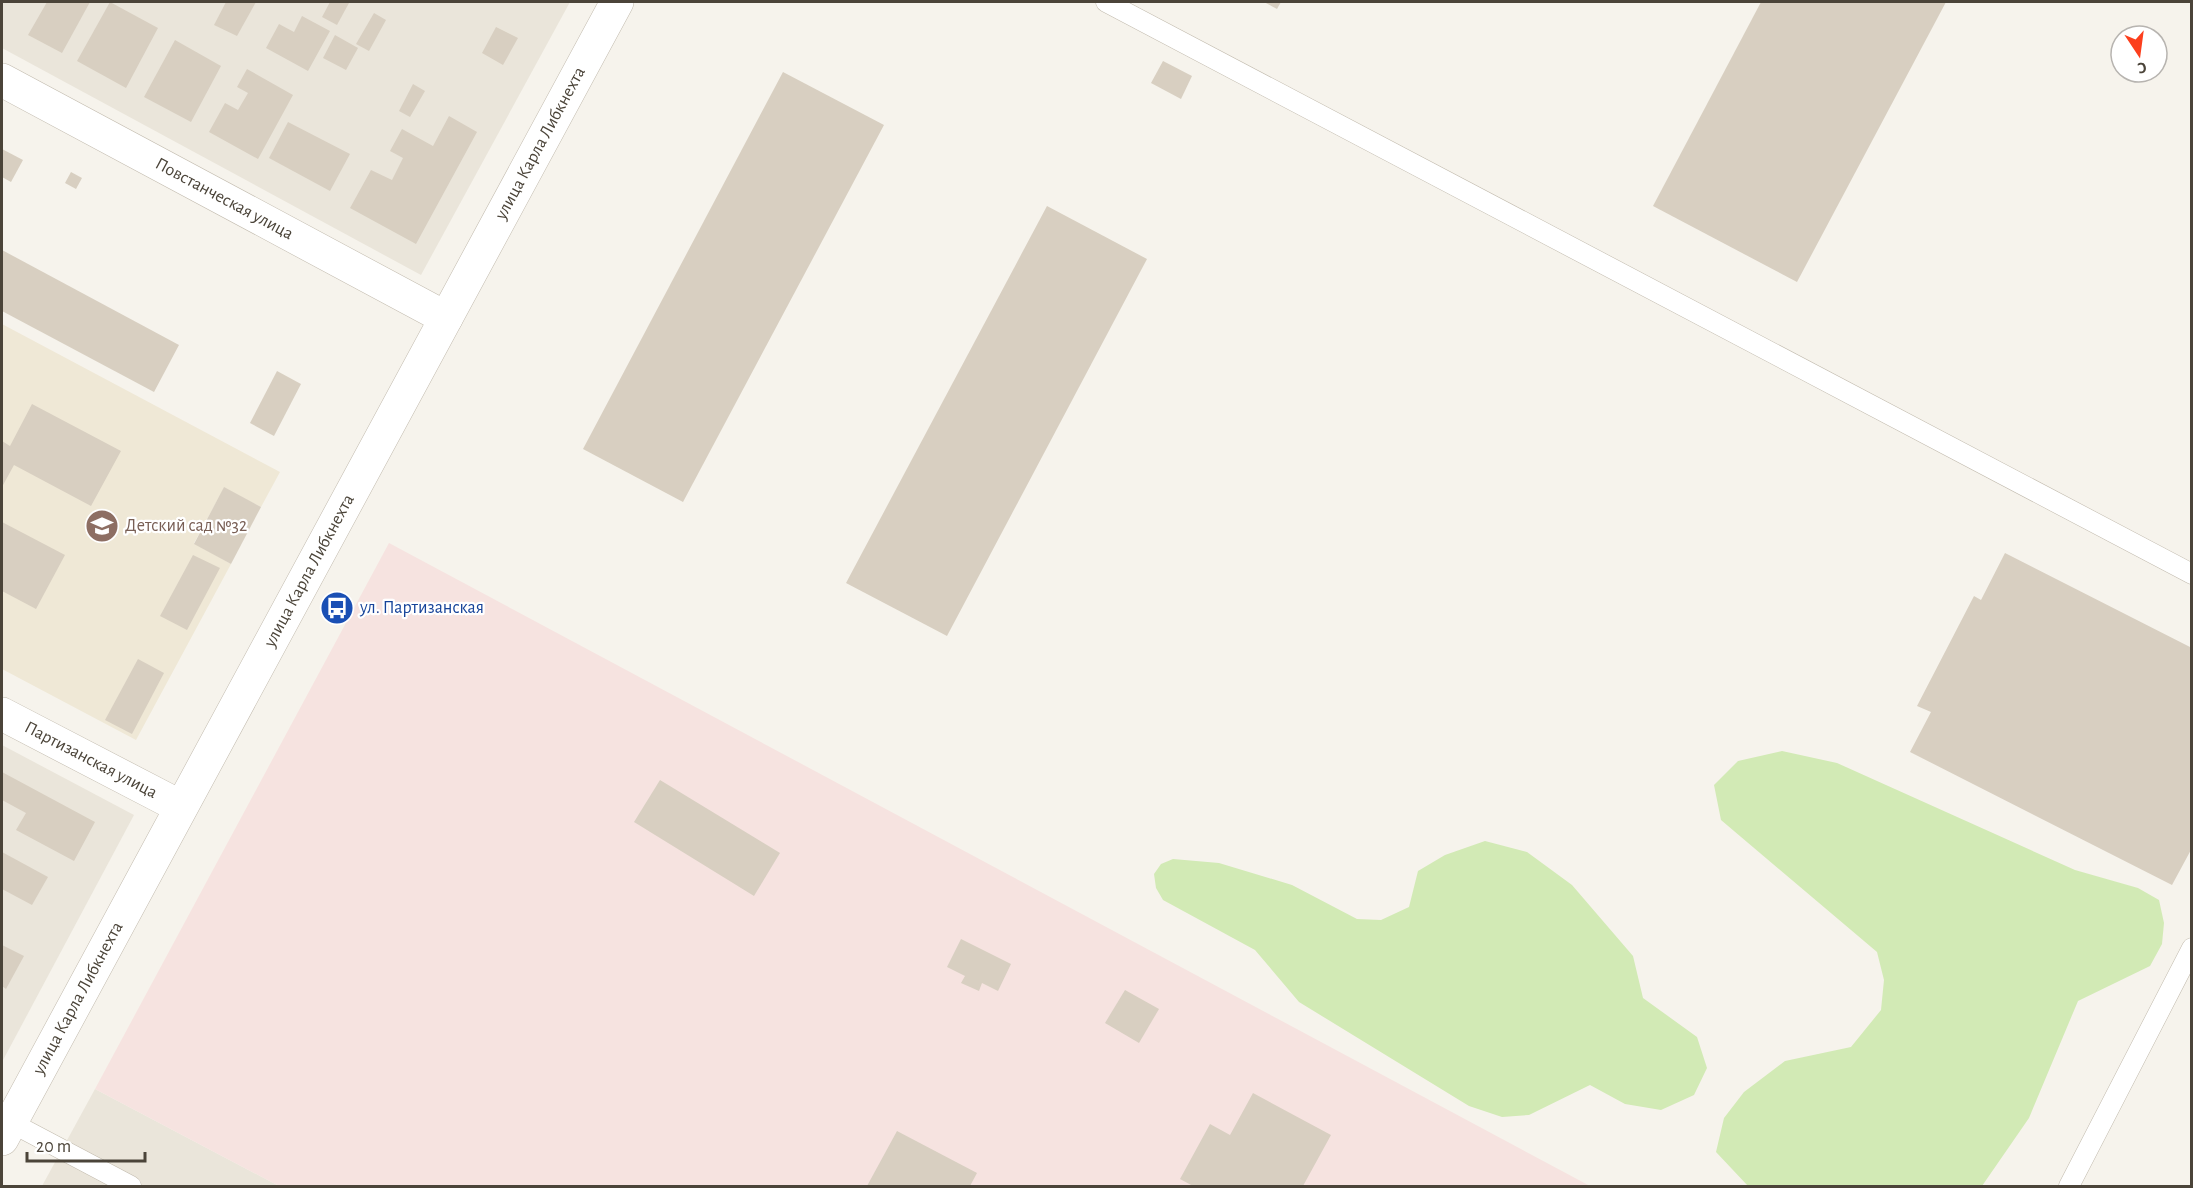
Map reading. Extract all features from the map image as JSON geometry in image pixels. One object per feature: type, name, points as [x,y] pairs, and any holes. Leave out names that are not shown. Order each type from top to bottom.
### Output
[{"type":"street","name":"улица Карла Либкнехта","points":[[6,1131],[617,2]]},
{"type":"street","name":"Повстанческая улица","points":[[2,80],[446,318]]},
{"type":"street","name":"Партизанская улица","points":[[2,714],[181,807]]},
{"type":"lane","points":[[1106,2],[2192,574]]},
{"type":"lane","points":[[2068,1186],[2192,948]]},
{"type":"lane","points":[[6,1131],[131,1186]]},
{"type":"shaded area","points":[[2,2],[570,2],[421,275],[2,48]]},
{"type":"shaded area","name":"Детский сад №32","points":[[2,324],[280,472],[261,507],[224,488],[194,543],[231,564],[136,740],[2,669]]},
{"type":"shaded area","points":[[389,543],[1590,1186],[279,1186],[95,1089]]},
{"type":"shaded area","points":[[2,745],[134,815],[2,1062]]},
{"type":"shaded area","points":[[95,1089],[279,1186],[42,1186]]},
{"type":"green space","points":[[1782,751],[1837,763],[2075,870],[2138,888],[2159,900],[2164,923],[2162,944],[2150,966],[2078,1001],[2029,1118],[1982,1186],[1748,1186],[1716,1152],[1724,1118],[1744,1092],[1785,1061],[1851,1047],[1881,1010],[1884,980],[1877,952],[1721,820],[1714,785],[1738,761]]},
{"type":"green space","points":[[1485,841],[1527,852],[1572,885],[1633,956],[1643,998],[1697,1037],[1707,1068],[1694,1095],[1661,1110],[1625,1104],[1590,1085],[1529,1115],[1502,1117],[1469,1106],[1299,1002],[1255,950],[1163,900],[1156,888],[1154,874],[1161,864],[1173,859],[1219,863],[1292,885],[1357,919],[1381,920],[1409,907],[1418,871],[1445,855]]},
{"type":"building","points":[[47,2],[90,2],[62,53],[28,35]]},
{"type":"building","points":[[110,2],[158,28],[126,88],[77,61]]},
{"type":"building","points":[[226,2],[256,2],[237,36],[214,25]]},
{"type":"building","points":[[330,2],[349,3],[337,25],[322,17]]},
{"type":"building","points":[[1264,2],[1281,2],[1277,9]]},
{"type":"building","points":[[1761,2],[1946,2],[1797,282],[1653,206]]},
{"type":"building","points":[[374,13],[386,20],[369,51],[356,44]]},
{"type":"building","points":[[302,16],[330,31],[308,71],[266,48],[279,24],[294,32]]},
{"type":"building","points":[[496,27],[518,38],[503,65],[482,53]]},
{"type":"building","points":[[335,35],[358,48],[346,70],[323,58]]},
{"type":"building","points":[[175,40],[221,66],[191,122],[144,97]]},
{"type":"building","points":[[1163,61],[1192,76],[1181,99],[1151,83]]},
{"type":"building","points":[[247,69],[293,95],[258,159],[209,132],[225,103],[238,110],[248,93],[237,87]]},
{"type":"building","points":[[783,72],[884,125],[683,502],[583,449]]},
{"type":"building","points":[[413,84],[425,91],[410,117],[399,111]]},
{"type":"building","points":[[449,116],[477,132],[416,244],[350,208],[371,170],[392,180],[403,158],[390,151],[402,129],[433,146]]},
{"type":"building","points":[[288,122],[350,154],[330,191],[269,158]]},
{"type":"building","points":[[2,149],[23,160],[11,182],[2,177]]},
{"type":"building","points":[[71,172],[82,178],[76,189],[65,183]]},
{"type":"building","points":[[1047,206],[1147,259],[947,636],[846,583]]},
{"type":"building","points":[[2,250],[179,345],[154,392],[2,311]]},
{"type":"building","points":[[277,371],[301,384],[274,436],[250,423]]},
{"type":"building","points":[[32,404],[121,451],[91,506],[14,465],[2,487],[2,441],[10,446]]},
{"type":"building","points":[[224,487],[261,507],[231,564],[194,544]]},
{"type":"building","points":[[2,522],[65,555],[36,609],[2,591]]},
{"type":"building","points":[[2005,553],[2192,648],[2192,848],[2172,885],[1910,752],[1931,712],[1917,706],[1974,596],[1981,600]]},
{"type":"building","points":[[193,555],[220,568],[187,630],[160,616]]},
{"type":"building","points":[[138,659],[164,673],[132,734],[105,720]]},
{"type":"building","points":[[2,772],[95,822],[74,861],[16,830],[26,813],[2,800]]},
{"type":"building","points":[[660,780],[780,853],[754,896],[634,822]]},
{"type":"building","points":[[2,852],[48,877],[32,905],[2,889]]},
{"type":"building","points":[[961,939],[1011,964],[998,991],[982,983],[979,991],[961,983],[965,976],[947,967]]},
{"type":"building","points":[[2,945],[24,956],[6,989],[2,986]]},
{"type":"building","points":[[1125,990],[1159,1009],[1139,1043],[1105,1023]]},
{"type":"building","points":[[1253,1093],[1331,1135],[1303,1186],[1193,1186],[1180,1179],[1210,1124],[1230,1135]]},
{"type":"building","points":[[897,1131],[977,1173],[970,1186],[867,1186]]},
{"type":"place","name":"Детский сад №32","points":[[102,526]]},
{"type":"place","name":"ул. Партизанская","points":[[337,608]]}]
